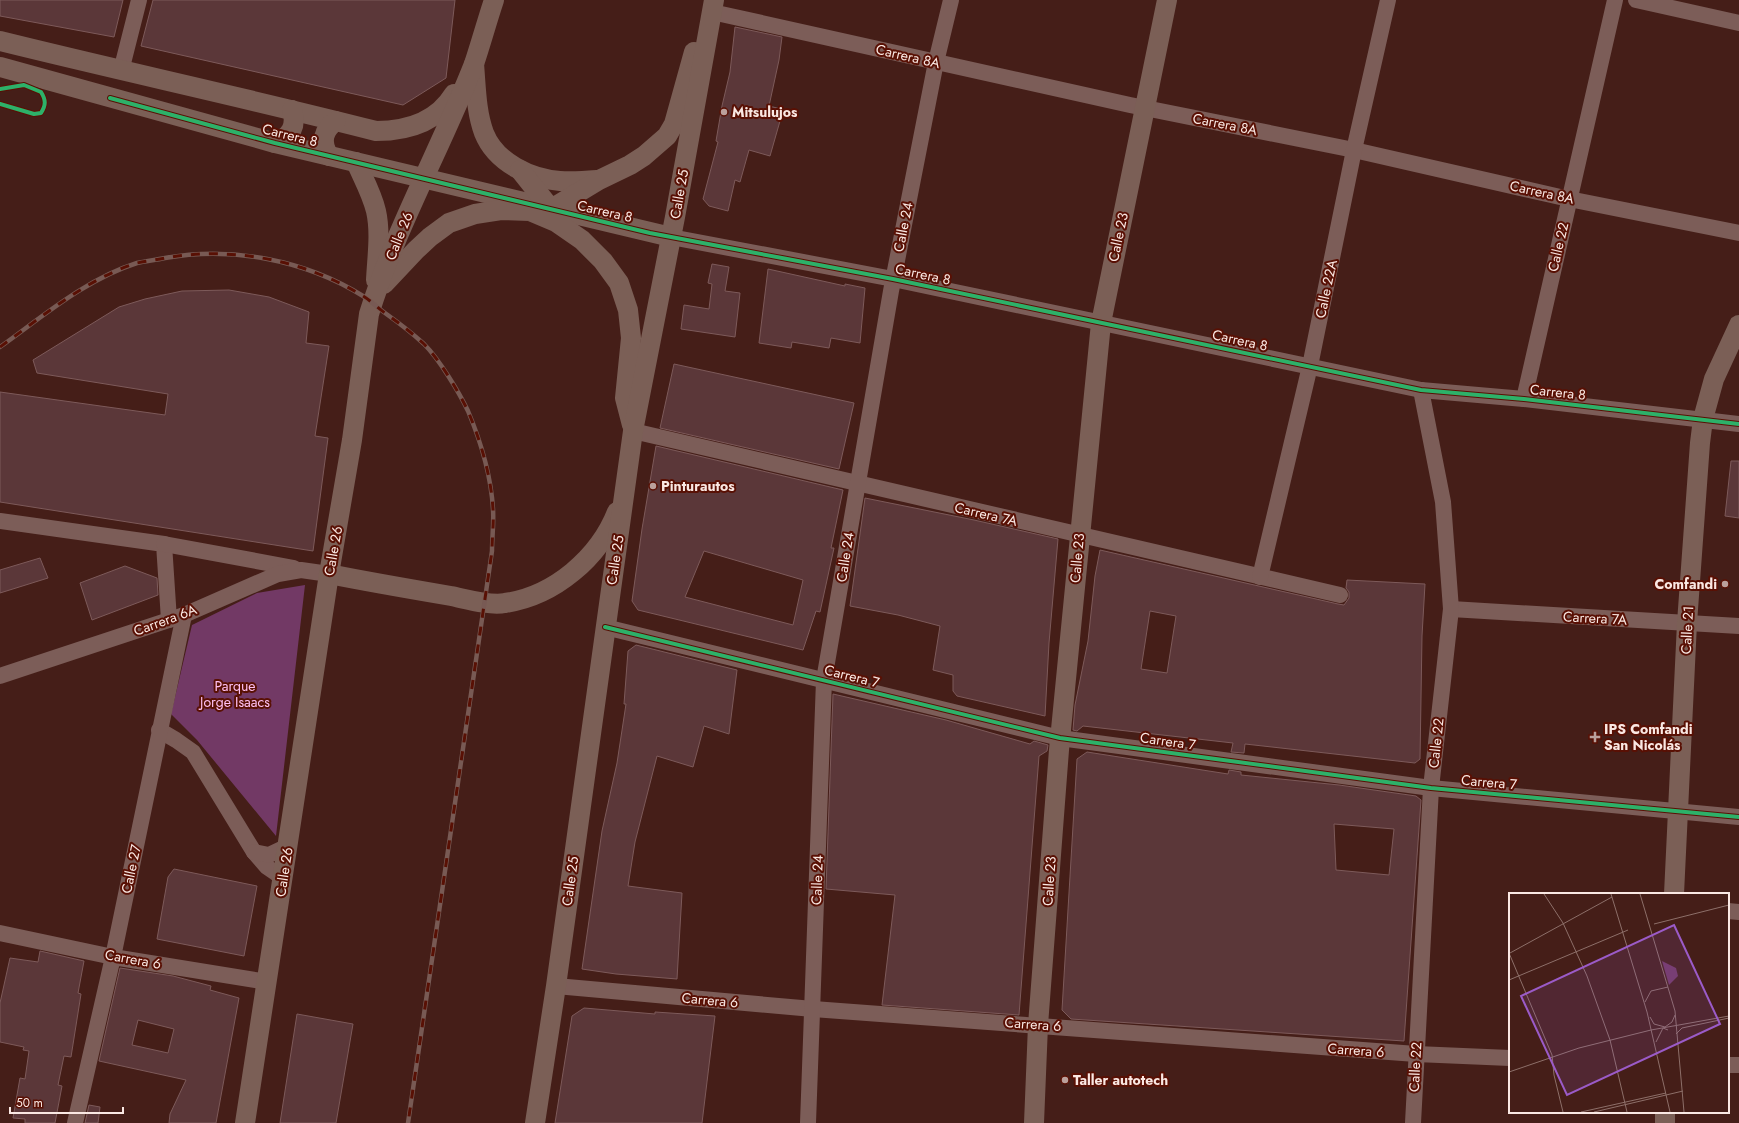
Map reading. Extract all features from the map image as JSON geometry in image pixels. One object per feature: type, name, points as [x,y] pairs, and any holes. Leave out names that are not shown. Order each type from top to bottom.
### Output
[{"type":"main road","name":"Calle 26","points":[[245,1123],[329,574],[352,440],[369,314],[375,294],[423,178],[474,64],[494,0]]},
{"type":"main road","name":"Calle 23","points":[[1034,1123],[1038,1025],[1060,738],[1101,323],[1167,0]]},
{"type":"main road","points":[[520,170],[551,209],[599,180],[630,165],[644,156],[667,136],[674,124],[691,60],[713,6]]},
{"type":"main road","name":"Calle 25","points":[[535,1123],[556,986],[633,431],[671,237],[713,6]]},
{"type":"main road","name":"Carrera 8","points":[[0,41],[376,131],[396,131],[416,126],[434,116],[450,101],[474,64]]},
{"type":"main road","points":[[474,64],[479,109],[484,134],[501,157],[520,170],[548,180],[562,182],[599,180]]},
{"type":"main road","name":"Carrera 8","points":[[0,67],[275,143],[671,237]]},
{"type":"main road","points":[[275,143],[290,133],[294,126],[292,110]]},
{"type":"main road","points":[[328,156],[323,143],[324,136],[326,130],[336,121]]},
{"type":"main road","points":[[356,162],[368,188],[376,212],[377,236],[375,294]]},
{"type":"main road","points":[[375,294],[416,250],[449,223],[475,214],[501,210],[530,211],[556,222],[582,240],[603,260],[618,283],[628,310],[631,338],[625,398],[633,431]]},
{"type":"main road","name":"Calle 21","points":[[1674,893],[1687,623],[1703,420],[1714,379],[1739,325]]},
{"type":"main road","points":[[329,574],[485,602],[503,604],[524,599],[552,586],[576,569],[599,546],[612,523],[626,490]]},
{"type":"main road","points":[[1665,1123],[1666,1113]]},
{"type":"street","points":[[121,71],[139,0]]},
{"type":"street","name":"Calle 24","points":[[808,1123],[824,680],[893,279],[936,62],[951,0]]},
{"type":"street","name":"Calle 22A","points":[[1260,577],[1310,366],[1354,150],[1388,0]]},
{"type":"street","name":"Calle 22","points":[[1524,400],[1615,0]]},
{"type":"street","points":[[1636,0],[1739,23]]},
{"type":"street","name":"Carrera 8A","points":[[713,6],[769,24],[936,62],[1144,108],[1354,150],[1569,199],[1739,233]]},
{"type":"street","name":"Carrera 8","points":[[671,237],[893,279],[1421,390],[1739,424]]},
{"type":"street","name":"Calle 22","points":[[1413,1123],[1431,788],[1450,609],[1443,502],[1421,390]]},
{"type":"street","name":"Carrera 7A","points":[[633,431],[1340,595]]},
{"type":"street","points":[[0,521],[164,544],[301,570]]},
{"type":"street","points":[[164,544],[169,620]]},
{"type":"street","name":"Carrera 6A","points":[[0,676],[184,615],[278,574],[301,570],[329,574]]},
{"type":"street","name":"Carrera 7A","points":[[1450,609],[1739,626]]},
{"type":"street","name":"Calle 27","points":[[74,1123],[113,957],[184,615]]},
{"type":"street","name":"Carrera 7","points":[[605,627],[1060,738],[1431,788],[1739,816]]},
{"type":"street","points":[[159,730],[193,752],[254,852],[267,867],[283,878]]},
{"type":"street","points":[[254,852],[268,855],[288,846]]},
{"type":"street","points":[[1729,911],[1739,912]]},
{"type":"street","name":"Carrera 6","points":[[0,933],[113,957],[267,982]]},
{"type":"street","name":"Carrera 6","points":[[556,986],[812,1009],[1416,1054],[1509,1058]]},
{"type":"green space","name":"Parque Jorge Isaacs","points":[[305,585],[276,836],[197,740],[171,714],[192,625],[257,593]]},
{"type":"building","points":[[0,0],[123,0],[114,37],[0,16]]},
{"type":"building","points":[[153,0],[455,0],[446,78],[403,105],[141,46]]},
{"type":"building","points":[[735,27],[782,37],[779,60],[769,106],[781,109],[780,121],[770,156],[749,150],[740,182],[735,180],[728,211],[709,206],[703,199],[718,142],[716,141],[730,72]]},
{"type":"building","points":[[712,264],[729,267],[725,291],[740,293],[735,337],[681,329],[684,305],[709,309],[712,284],[708,283]]},
{"type":"building","points":[[768,269],[845,286],[845,284],[865,288],[860,343],[831,338],[829,348],[792,342],[791,348],[759,343]]},
{"type":"building","points":[[229,290],[269,297],[309,312],[306,343],[329,346],[315,436],[328,438],[313,551],[0,502],[0,392],[165,415],[168,394],[37,373],[33,360],[119,307],[145,299],[182,291]]},
{"type":"building","points":[[674,364],[854,403],[839,469],[660,428]]},
{"type":"building","points":[[656,446],[843,490],[831,548],[834,548],[820,612],[816,611],[803,650],[638,610],[632,601]],"holes":[[[704,551],[803,580],[793,625],[685,597]]]},
{"type":"building","points":[[1731,461],[1739,461],[1739,518],[1725,516]]},
{"type":"building","points":[[865,498],[1058,539],[1049,643],[1045,716],[957,696],[953,691],[953,675],[933,670],[940,626],[898,615],[850,606]]},
{"type":"building","points":[[1100,550],[1344,605],[1349,598],[1349,592],[1346,588],[1347,580],[1425,584],[1422,636],[1420,759],[1415,763],[1245,744],[1244,753],[1231,752],[1233,743],[1083,726],[1077,731],[1073,730],[1075,705],[1088,641],[1095,576]],"holes":[[[1150,611],[1176,616],[1167,673],[1141,669]]]},
{"type":"building","points":[[40,558],[48,578],[0,593],[0,570]]},
{"type":"building","points":[[125,566],[157,578],[158,595],[92,620],[80,583]]},
{"type":"building","points":[[636,645],[737,670],[729,734],[704,726],[693,767],[657,756],[635,842],[628,886],[682,893],[677,979],[616,974],[582,969],[602,831],[617,763],[626,704],[624,704],[628,651]]},
{"type":"building","points":[[833,694],[946,720],[1030,744],[1034,741],[1048,745],[1047,751],[1039,756],[1019,1015],[882,1005],[895,895],[826,889]]},
{"type":"building","points":[[1087,752],[1228,774],[1229,770],[1241,772],[1241,775],[1339,785],[1416,796],[1421,800],[1404,1041],[1071,1019],[1062,1010],[1077,759]],"holes":[[[1334,824],[1394,829],[1389,875],[1336,870]]]},
{"type":"building","points":[[174,869],[257,886],[244,956],[157,939],[168,877]]},
{"type":"building","points":[[40,951],[84,961],[78,993],[81,994],[71,1057],[64,1056],[58,1085],[62,1086],[55,1123],[25,1123],[25,1119],[13,1118],[20,1078],[25,1079],[29,1051],[23,1050],[24,1047],[0,1042],[0,1003],[10,958],[38,962]]},
{"type":"building","points":[[120,968],[173,976],[211,986],[210,990],[239,998],[216,1123],[169,1123],[170,1114],[186,1080],[99,1061]],"holes":[[[138,1020],[174,1029],[168,1053],[132,1045]]]},
{"type":"building","points":[[584,1008],[655,1014],[655,1012],[715,1016],[702,1123],[555,1123],[572,1016]]},
{"type":"building","points":[[297,1014],[353,1024],[336,1123],[280,1123]]},
{"type":"building","points":[[89,1105],[100,1107],[98,1123],[85,1123]]},
{"type":"railway","points":[[0,347],[48,311],[82,289],[118,270],[137,263],[165,258],[190,255],[242,255],[293,265],[317,273],[366,298],[405,328],[430,350],[454,385],[464,403],[473,423],[488,472],[493,514],[492,551],[408,1123]]},
{"type":"cycle path","points":[[0,89],[24,85],[41,92],[45,102],[41,113],[34,114],[0,104]]},
{"type":"cycle path","points":[[110,98],[275,143],[650,233],[893,279],[1421,390],[1524,399],[1739,424]]},
{"type":"cycle path","points":[[605,627],[1060,738],[1431,788],[1739,817]]},
{"type":"place","name":"Mitsulujos","points":[[724,112]]},
{"type":"place","name":"Pinturautos","points":[[653,486]]},
{"type":"place","name":"Comfandi","points":[[1725,584]]},
{"type":"place","name":"IPS Comfandi San Nicolás","points":[[1595,737]]},
{"type":"place","name":"Taller autotech","points":[[1065,1080]]}]
